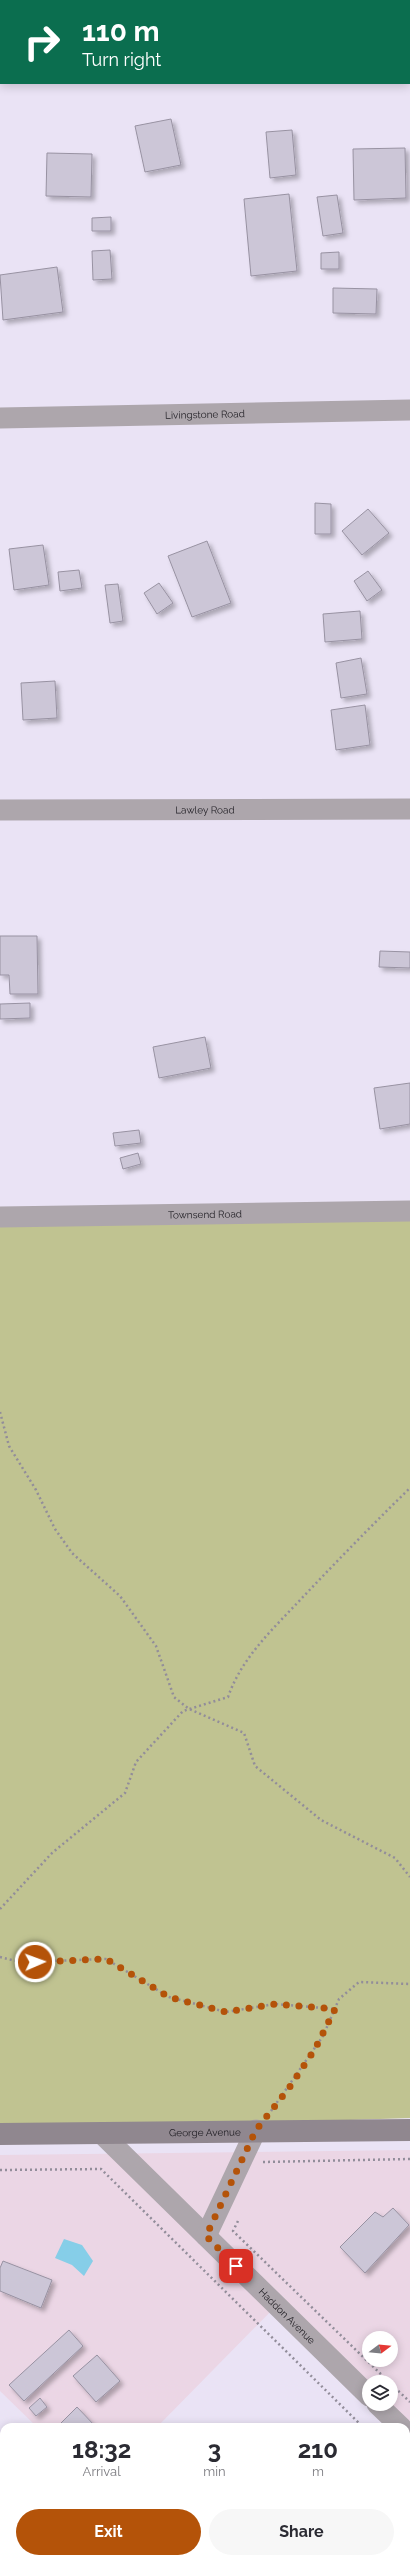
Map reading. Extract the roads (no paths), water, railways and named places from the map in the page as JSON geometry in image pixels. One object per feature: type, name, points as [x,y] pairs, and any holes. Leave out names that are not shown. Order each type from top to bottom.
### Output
[{"type":"main road","name":"George Avenue","points":[[0,2134],[256,2130],[410,2130]]},
{"type":"street","name":"Livingstone Road","points":[[0,418],[410,410]]},
{"type":"street","name":"Lawley Road","points":[[0,810],[410,809]]},
{"type":"street","name":"Townsend Road","points":[[0,1217],[410,1211]]},
{"type":"street","points":[[206,2236],[256,2130]]},
{"type":"street","name":"Haddon Avenue","points":[[101,2133],[362,2389]]},
{"type":"street","points":[[384,2411],[397,2423]]},
{"type":"water","points":[[64,2239],[82,2245],[93,2261],[84,2276],[72,2265],[55,2258]]}]
